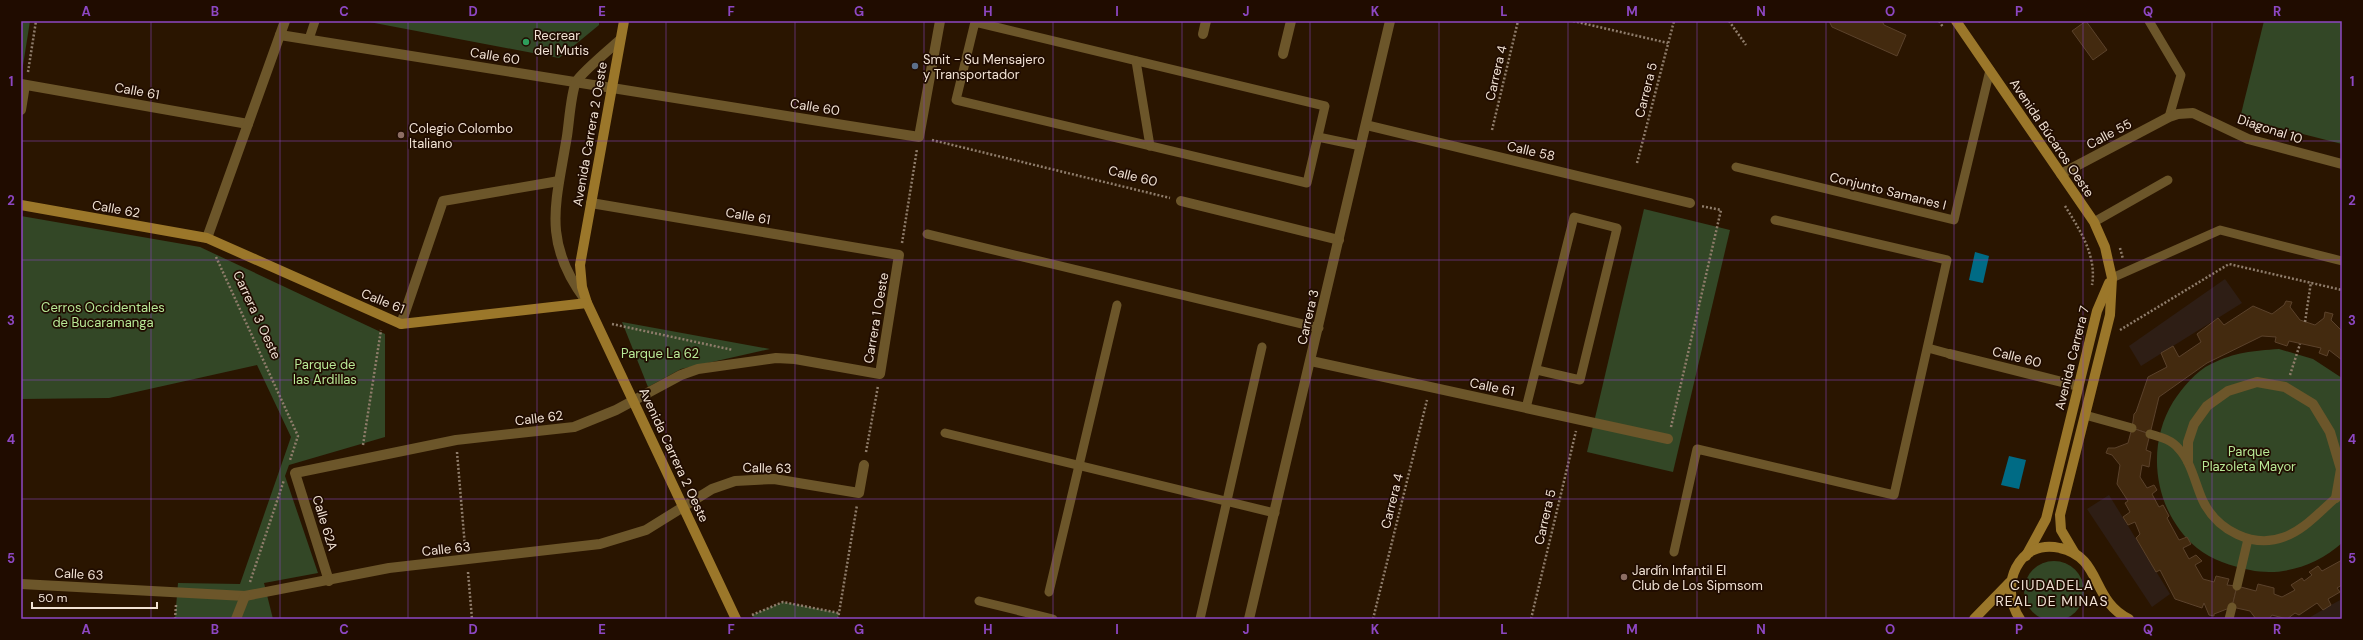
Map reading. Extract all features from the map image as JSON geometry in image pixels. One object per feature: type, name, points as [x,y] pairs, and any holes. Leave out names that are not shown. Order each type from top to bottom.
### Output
[{"type":"main road","name":"Avenida Carrera 2 Oeste","points":[[624,21],[591,203],[580,274],[587,303],[595,321],[736,619]]},
{"type":"main road","name":"Avenida Búcaros Oeste","points":[[1956,21],[2094,222],[2107,252],[2112,278]]},
{"type":"main road","name":"Calle 62","points":[[21,205],[207,238]]},
{"type":"main road","name":"Calle 61","points":[[207,238],[401,324],[587,303]]},
{"type":"main road","name":"Avenida Carrera 7","points":[[2010,582],[2019,563],[2026,556],[2046,520],[2097,311],[2112,278]]},
{"type":"main road","name":"Avenida Carrera 7","points":[[2074,552],[2061,530],[2060,515],[2110,315],[2112,278]]},
{"type":"main road","points":[[2026,556],[2049,547],[2058,547],[2074,552],[2090,567],[2107,603],[2129,619]]},
{"type":"main road","points":[[1974,619],[2010,582]]},
{"type":"main road","points":[[2010,582],[2010,599],[2020,619]]},
{"type":"street","points":[[207,238],[285,21]]},
{"type":"street","points":[[919,137],[940,21]]},
{"type":"street","points":[[1203,34],[1206,21]]},
{"type":"street","points":[[1283,54],[1291,21]]},
{"type":"street","name":"Carrera 3","points":[[1249,619],[1319,328],[1390,21]]},
{"type":"street","name":"Calle 60","points":[[280,35],[919,137]]},
{"type":"street","name":"Avenida Carrera 2 Oeste","points":[[587,303],[571,282],[560,258],[554,233],[554,213],[576,82],[620,40]]},
{"type":"street","points":[[21,110],[23,84]]},
{"type":"street","name":"Calle 61","points":[[23,84],[248,124]]},
{"type":"street","name":"Diagonal 10","points":[[2169,117],[2178,114],[2193,113],[2248,139],[2342,164]]},
{"type":"street","name":"Calle 55","points":[[2061,174],[2169,117]]},
{"type":"street","name":"Calle 58","points":[[1366,125],[1690,203]]},
{"type":"street","points":[[401,324],[443,201],[560,181]]},
{"type":"street","points":[[1181,201],[1339,240]]},
{"type":"street","name":"Calle 61","points":[[591,203],[900,255]]},
{"type":"street","name":"Carrera 1 Oeste","points":[[880,374],[900,255]]},
{"type":"street","name":"Calle 60","points":[[1950,354],[2078,386]]},
{"type":"street","name":"Calle 62","points":[[295,474],[456,440],[574,427],[616,410],[690,371],[776,358],[794,359],[880,374]]},
{"type":"street","name":"Calle 61","points":[[1311,361],[1668,439]]},
{"type":"street","points":[[2188,461],[2188,442],[2194,424],[2207,406],[2228,391],[2257,382],[2285,387],[2313,404],[2330,432],[2341,469],[2339,495]]},
{"type":"street","points":[[860,493],[864,465]]},
{"type":"street","name":"Calle 62A","points":[[295,474],[330,581]]},
{"type":"street","name":"Calle 63","points":[[21,584],[245,596],[330,581],[389,568],[600,544],[646,530],[712,489],[735,481],[756,478],[790,481],[860,493]]},
{"type":"street","points":[[236,619],[245,596]]},
{"type":"lane","points":[[309,39],[315,21]]},
{"type":"lane","points":[[2149,21],[2181,75],[2169,117]]},
{"type":"lane","points":[[975,22],[1136,61],[1325,106],[1307,183],[956,100],[975,22]]},
{"type":"lane","points":[[1136,61],[1150,146]]},
{"type":"lane","name":"Conjunto Samanes I","points":[[1736,167],[1954,220],[1990,70]]},
{"type":"lane","points":[[1318,136],[1361,146]]},
{"type":"lane","points":[[2094,222],[2168,180]]},
{"type":"lane","points":[[1526,408],[1537,370],[1574,217],[1617,228],[1580,380],[1537,370]]},
{"type":"lane","points":[[1674,552],[1697,449],[1894,495],[1947,260],[1775,220]]},
{"type":"lane","points":[[2112,278],[2220,230],[2342,261]]},
{"type":"lane","points":[[927,234],[1319,328]]},
{"type":"lane","points":[[1049,592],[1117,305]]},
{"type":"lane","points":[[1200,619],[1262,347]]},
{"type":"lane","points":[[1928,348],[1950,354]]},
{"type":"lane","points":[[2085,415],[2132,428]]},
{"type":"lane","points":[[945,434],[1275,513]]},
{"type":"lane","points":[[2150,434],[2166,439],[2179,448],[2188,461],[2204,503],[2215,518],[2229,530],[2248,539],[2268,541],[2285,537],[2299,529],[2339,495]]},
{"type":"lane","points":[[2237,586],[2248,539]]},
{"type":"lane","points":[[979,601],[1053,619]]},
{"type":"lane","points":[[2229,619],[2232,607]]},
{"type":"path","points":[[23,84],[36,21]]},
{"type":"path","name":"Carrera 4","points":[[1492,130],[1518,21]]},
{"type":"path","points":[[1573,21],[1668,43]]},
{"type":"path","name":"Carrera 5","points":[[1637,163],[1674,21]]},
{"type":"path","points":[[1729,21],[1746,45]]},
{"type":"path","points":[[900,255],[919,137]]},
{"type":"path","name":"Calle 60","points":[[919,137],[1181,201]]},
{"type":"path","points":[[1668,439],[1721,210],[1690,203]]},
{"type":"path","points":[[2064,204],[2088,248],[2093,267],[2092,287]]},
{"type":"path","name":"Carrera 3 Oeste","points":[[207,238],[298,436],[289,465]]},
{"type":"path","points":[[2118,332],[2229,264],[2342,290]]},
{"type":"path","points":[[2305,322],[2311,282]]},
{"type":"path","points":[[361,460],[383,317]]},
{"type":"path","points":[[595,321],[738,351]]},
{"type":"path","points":[[2285,387],[2300,344]]},
{"type":"path","name":"Carrera 1 Oeste","points":[[864,465],[880,374]]},
{"type":"path","name":"Carrera 4","points":[[1373,619],[1430,387]]},
{"type":"path","name":"Carrera 5","points":[[1531,619],[1578,419]]},
{"type":"path","points":[[456,440],[472,619]]},
{"type":"path","points":[[245,596],[285,476]]},
{"type":"path","points":[[838,619],[860,493]]},
{"type":"path","points":[[752,615],[783,602],[839,614]]},
{"type":"shaded area","points":[[2225,279],[2242,303],[2141,366],[2129,346]]},
{"type":"shaded area","points":[[2109,495],[2170,594],[2152,607],[2087,509]]},
{"type":"shaded area","points":[[2342,599],[2342,619],[2307,619],[2331,605]]},
{"type":"green space","points":[[21,21],[30,21],[21,78]]},
{"type":"green space","name":"Recrear del Mutis","points":[[364,21],[599,21],[599,25],[559,58]]},
{"type":"green space","points":[[2264,21],[2342,21],[2342,144],[2240,118]]},
{"type":"green space","points":[[1644,209],[1730,230],[1673,472],[1587,452]]},
{"type":"green space","points":[[21,216],[200,247],[385,334],[385,437],[289,465],[285,476],[318,573],[264,583],[273,619],[175,619],[178,583],[240,584],[291,437],[257,365],[109,398],[21,399]]},
{"type":"green space","name":"Parque La 62","points":[[622,322],[770,349],[681,369],[648,387]]},
{"type":"green space","name":"Parque Plazoleta Mayor","points":[[2279,349],[2313,359],[2342,378],[2342,543],[2332,551],[2311,563],[2287,570],[2262,572],[2236,567],[2215,559],[2197,548],[2182,533],[2171,516],[2163,498],[2158,479],[2157,459],[2159,439],[2164,420],[2173,402],[2195,375],[2205,367],[2228,357],[2252,351]]},
{"type":"green space","points":[[2054,561],[2070,566],[2075,570],[2079,575],[2084,591],[2079,607],[2075,612],[2070,616],[2054,621],[2038,616],[2033,612],[2029,607],[2024,591],[2029,575],[2033,570],[2038,566]]},
{"type":"green space","points":[[783,602],[839,613],[838,619],[754,619],[752,615]]},
{"type":"water","points":[[1975,252],[1989,256],[1983,283],[1969,280]]},
{"type":"water","points":[[2009,456],[2026,460],[2019,489],[2001,485]]},
{"type":"building","points":[[1829,21],[1882,21],[1884,25],[1906,35],[1897,56],[1832,27]]},
{"type":"building","points":[[2086,21],[2107,50],[2093,60],[2072,31]]},
{"type":"building","points":[[2286,301],[2292,302],[2290,307],[2300,320],[2315,325],[2324,318],[2325,312],[2333,314],[2331,320],[2342,331],[2342,360],[2329,350],[2327,356],[2319,353],[2321,348],[2289,341],[2287,346],[2275,342],[2276,337],[2262,336],[2207,363],[2159,397],[2150,434],[2132,428],[2134,414],[2148,377],[2167,367],[2161,353],[2173,346],[2179,357],[2201,342],[2197,334],[2218,318],[2224,325],[2253,306],[2272,314],[2284,305]]},
{"type":"building","points":[[2132,428],[2150,434],[2146,450],[2151,452],[2149,467],[2142,465],[2140,477],[2147,488],[2154,485],[2157,490],[2152,494],[2159,507],[2163,505],[2169,516],[2167,518],[2179,540],[2187,537],[2191,544],[2183,548],[2189,559],[2196,555],[2202,561],[2195,565],[2203,579],[2214,582],[2216,576],[2229,579],[2227,585],[2237,586],[2232,607],[2214,614],[2214,616],[2209,615],[2204,603],[2202,608],[2175,599],[2160,570],[2156,572],[2136,538],[2140,534],[2135,522],[2128,525],[2123,517],[2130,512],[2125,503],[2128,501],[2117,484],[2120,465],[2112,455],[2106,453],[2108,448],[2115,448],[2128,443]]},
{"type":"building","points":[[2342,560],[2342,585],[2337,588],[2340,592],[2328,599],[2331,605],[2323,610],[2317,603],[2299,615],[2295,613],[2287,619],[2272,615],[2269,619],[2256,619],[2250,611],[2232,607],[2237,586],[2256,591],[2258,584],[2274,588],[2274,594],[2282,597],[2295,590],[2291,585],[2302,578],[2304,581],[2312,575],[2309,572],[2318,566],[2322,571]]},
{"type":"place","name":"Recrear del Mutis","points":[[526,42]]},
{"type":"place","name":"Smit - Su Mensajero y Transportador","points":[[915,66]]},
{"type":"place","name":"Colegio Colombo Italiano","points":[[401,135]]},
{"type":"place","name":"Jardín Infantil El Club de Los Sipmsom","points":[[1624,577]]},
{"type":"district","name":"CIUDADELA REAL DE MINAS","points":[[2052,594]]},
{"type":"park label","name":"Cerros Occidentales de Bucaramanga","points":[[103,314]]},
{"type":"park label","name":"Parque de las Ardillas","points":[[325,372]]}]
